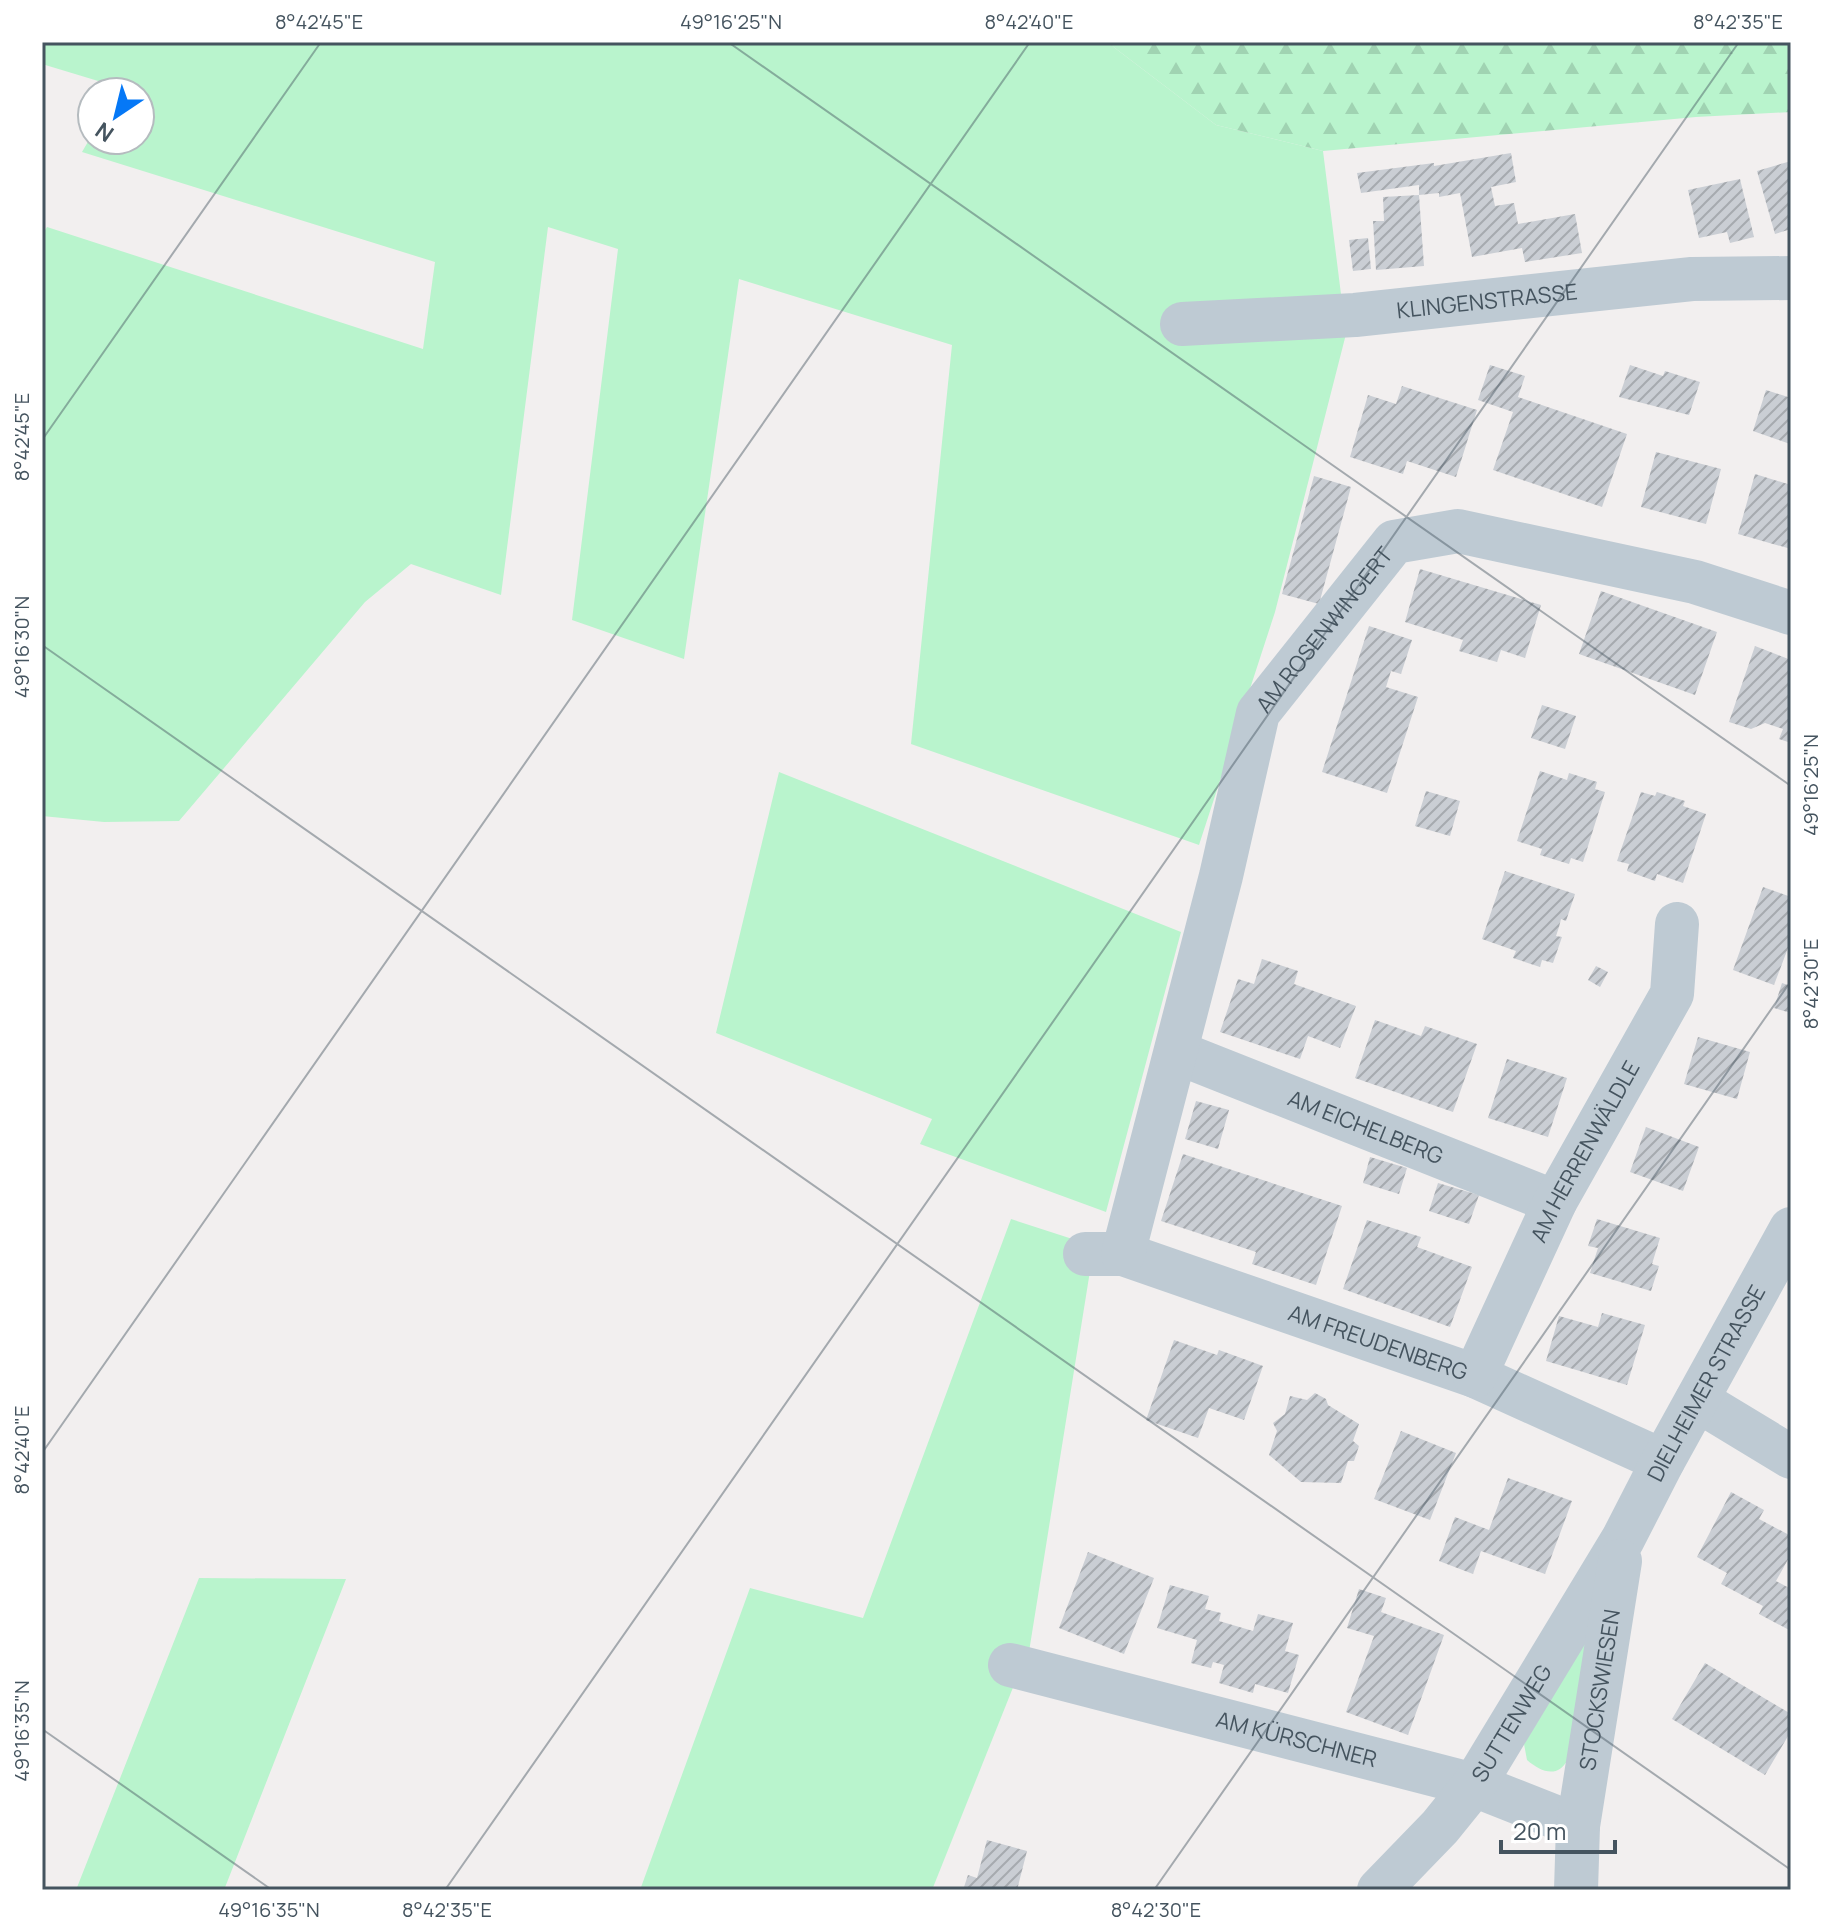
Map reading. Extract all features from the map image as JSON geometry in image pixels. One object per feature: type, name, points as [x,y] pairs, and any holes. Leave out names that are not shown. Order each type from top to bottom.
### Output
[{"type":"street","name":"KLINGENSTRASSE","points":[[1182,324],[1355,315],[1692,279],[1791,278]]},
{"type":"street","name":"AM ROSENWINGERT","points":[[1104,1254],[1176,1052],[1226,857],[1258,713],[1394,542],[1458,531],[1695,582],[1791,613]]},
{"type":"street","name":"AM HERRENWÄLDLE","points":[[1475,1376],[1555,1202],[1672,994],[1677,924]]},
{"type":"street","name":"AM EICHELBERG","points":[[1176,1052],[1555,1202]]},
{"type":"street","name":"DIELHEIMER STRASSE","points":[[1623,1539],[1791,1229]]},
{"type":"street","name":"AM FREUDENBERG","points":[[1104,1254],[1475,1376],[1663,1461]]},
{"type":"street","points":[[1697,1400],[1791,1457]]},
{"type":"street","name":"SUTTENWEG","points":[[1379,1890],[1440,1827],[1474,1785],[1623,1539]]},
{"type":"street","name":"STOCKSWIESEN","points":[[1576,1890],[1578,1826],[1623,1539]]},
{"type":"street","name":"AM KÜRSCHNER","points":[[1010,1665],[1474,1785],[1578,1826]]},
{"type":"green space","points":[[42,42],[1107,42],[1216,125],[1323,151],[1346,334],[1275,612],[1199,845],[911,744],[952,345],[739,279],[684,659],[572,620],[618,249],[548,227],[501,595],[411,564],[365,602],[179,821],[104,822],[42,816],[42,235],[47,227],[423,349],[435,262],[95,156],[156,156],[156,76],[82,76],[42,64]]},
{"type":"green space","points":[[1107,42],[1791,42],[1791,112],[1696,117],[1323,151],[1216,125]]},
{"type":"green space","points":[[779,772],[1181,932],[1106,1212],[920,1144],[932,1119],[716,1033]]},
{"type":"green space","points":[[1011,1219],[1094,1246],[1028,1658],[1014,1685],[932,1890],[640,1890],[750,1588],[863,1618]]},
{"type":"green space","points":[[199,1578],[346,1579],[224,1890],[76,1890]]},
{"type":"green space","points":[[1588,1637],[1568,1759],[1559,1769],[1549,1772],[1527,1760],[1524,1744]]},
{"type":"building","points":[[1511,153],[1516,182],[1491,187],[1495,206],[1514,203],[1518,224],[1575,214],[1582,253],[1525,262],[1522,248],[1472,257],[1460,193],[1439,197],[1439,193],[1419,195],[1419,185],[1361,193],[1357,173],[1434,163],[1434,166]]},
{"type":"building","points":[[1791,161],[1791,229],[1775,234],[1757,171]]},
{"type":"building","points":[[1740,179],[1754,237],[1730,243],[1727,232],[1699,238],[1688,190]]},
{"type":"building","points":[[1419,195],[1424,266],[1376,270],[1373,221],[1384,221],[1383,197]]},
{"type":"building","points":[[1368,238],[1371,269],[1353,271],[1349,240]]},
{"type":"building","points":[[1490,365],[1525,376],[1518,397],[1627,434],[1602,507],[1493,470],[1513,412],[1478,400]]},
{"type":"building","points":[[1630,365],[1663,376],[1665,371],[1700,382],[1689,415],[1619,397]]},
{"type":"building","points":[[1402,386],[1477,410],[1456,477],[1407,461],[1403,474],[1350,457],[1368,395],[1396,404]]},
{"type":"building","points":[[1766,390],[1791,398],[1790,444],[1753,431]]},
{"type":"building","points":[[1656,452],[1721,469],[1706,524],[1641,507]]},
{"type":"building","points":[[1755,474],[1791,485],[1791,549],[1738,534]]},
{"type":"building","points":[[1314,476],[1351,487],[1319,604],[1282,594]]},
{"type":"building","points":[[1420,569],[1541,605],[1525,658],[1501,650],[1497,662],[1459,651],[1463,640],[1405,622]]},
{"type":"building","points":[[1601,591],[1717,632],[1695,695],[1579,654]]},
{"type":"building","points":[[1369,626],[1412,640],[1401,674],[1391,671],[1386,687],[1418,697],[1387,793],[1322,772]]},
{"type":"building","points":[[1755,646],[1791,660],[1791,743],[1779,739],[1783,729],[1765,723],[1751,729],[1729,722]]},
{"type":"building","points":[[1542,705],[1576,716],[1565,749],[1531,738]]},
{"type":"building","points":[[1540,771],[1567,780],[1569,773],[1597,782],[1595,789],[1605,792],[1583,862],[1571,858],[1569,864],[1540,855],[1542,849],[1517,841]]},
{"type":"building","points":[[1426,791],[1460,801],[1450,836],[1415,826]]},
{"type":"building","points":[[1641,792],[1655,796],[1657,792],[1685,801],[1683,806],[1706,814],[1683,883],[1657,874],[1655,881],[1627,871],[1629,864],[1617,861]]},
{"type":"building","points":[[1505,871],[1575,894],[1566,921],[1561,919],[1556,936],[1562,937],[1553,963],[1542,960],[1540,967],[1513,958],[1516,951],[1482,939]]},
{"type":"building","points":[[1763,887],[1791,897],[1791,940],[1774,985],[1733,970]]},
{"type":"building","points":[[1262,959],[1298,971],[1294,984],[1356,1006],[1340,1048],[1308,1036],[1300,1059],[1220,1032],[1238,979],[1254,984]]},
{"type":"building","points":[[1596,966],[1608,972],[1600,987],[1588,980]]},
{"type":"building","points":[[1782,983],[1791,986],[1791,1013],[1774,1008]]},
{"type":"building","points":[[1375,1020],[1421,1036],[1425,1026],[1477,1044],[1453,1112],[1355,1078]]},
{"type":"building","points":[[1698,1037],[1750,1052],[1737,1099],[1684,1084]]},
{"type":"building","points":[[1507,1059],[1567,1078],[1548,1137],[1488,1118]]},
{"type":"building","points":[[1196,1101],[1229,1110],[1218,1149],[1185,1139]]},
{"type":"building","points":[[1646,1127],[1699,1147],[1683,1191],[1630,1172]]},
{"type":"building","points":[[1183,1154],[1342,1206],[1316,1285],[1252,1264],[1256,1252],[1161,1221]]},
{"type":"building","points":[[1370,1157],[1407,1168],[1399,1194],[1363,1183]]},
{"type":"building","points":[[1438,1183],[1479,1195],[1469,1224],[1429,1211]]},
{"type":"building","points":[[1597,1219],[1660,1238],[1652,1264],[1659,1266],[1651,1291],[1590,1273],[1598,1248],[1588,1246]]},
{"type":"building","points":[[1367,1220],[1421,1237],[1417,1247],[1472,1267],[1450,1327],[1343,1289]]},
{"type":"building","points":[[1602,1313],[1645,1325],[1627,1385],[1546,1361],[1559,1316],[1598,1327]]},
{"type":"building","points":[[1174,1340],[1217,1355],[1219,1350],[1263,1366],[1244,1420],[1209,1408],[1198,1438],[1146,1420]]},
{"type":"building","points":[[1315,1393],[1359,1424],[1353,1441],[1359,1446],[1354,1461],[1348,1461],[1341,1483],[1301,1482],[1269,1455],[1277,1431],[1273,1423],[1285,1414],[1290,1396],[1307,1400]]},
{"type":"building","points":[[1401,1431],[1456,1453],[1430,1520],[1374,1499]]},
{"type":"building","points":[[1508,1478],[1572,1501],[1545,1574],[1481,1551],[1473,1574],[1439,1561],[1455,1517],[1489,1530]]},
{"type":"building","points":[[1731,1492],[1764,1510],[1759,1519],[1791,1536],[1791,1554],[1776,1581],[1791,1589],[1791,1631],[1759,1614],[1763,1606],[1721,1584],[1727,1573],[1697,1557]]},
{"type":"building","points":[[1088,1552],[1154,1578],[1124,1654],[1059,1628]]},
{"type":"building","points":[[1170,1585],[1209,1596],[1205,1609],[1221,1613],[1219,1621],[1253,1631],[1258,1614],[1293,1623],[1285,1651],[1299,1655],[1288,1693],[1255,1684],[1253,1693],[1219,1683],[1224,1665],[1213,1662],[1211,1668],[1191,1663],[1197,1640],[1157,1628]]},
{"type":"building","points":[[1359,1589],[1386,1598],[1381,1612],[1444,1635],[1408,1735],[1346,1712],[1374,1636],[1347,1628]]},
{"type":"building","points":[[1705,1663],[1791,1714],[1791,1731],[1765,1775],[1672,1719]]},
{"type":"building","points":[[987,1840],[1027,1851],[1017,1890],[963,1890],[968,1875],[977,1878]]}]
